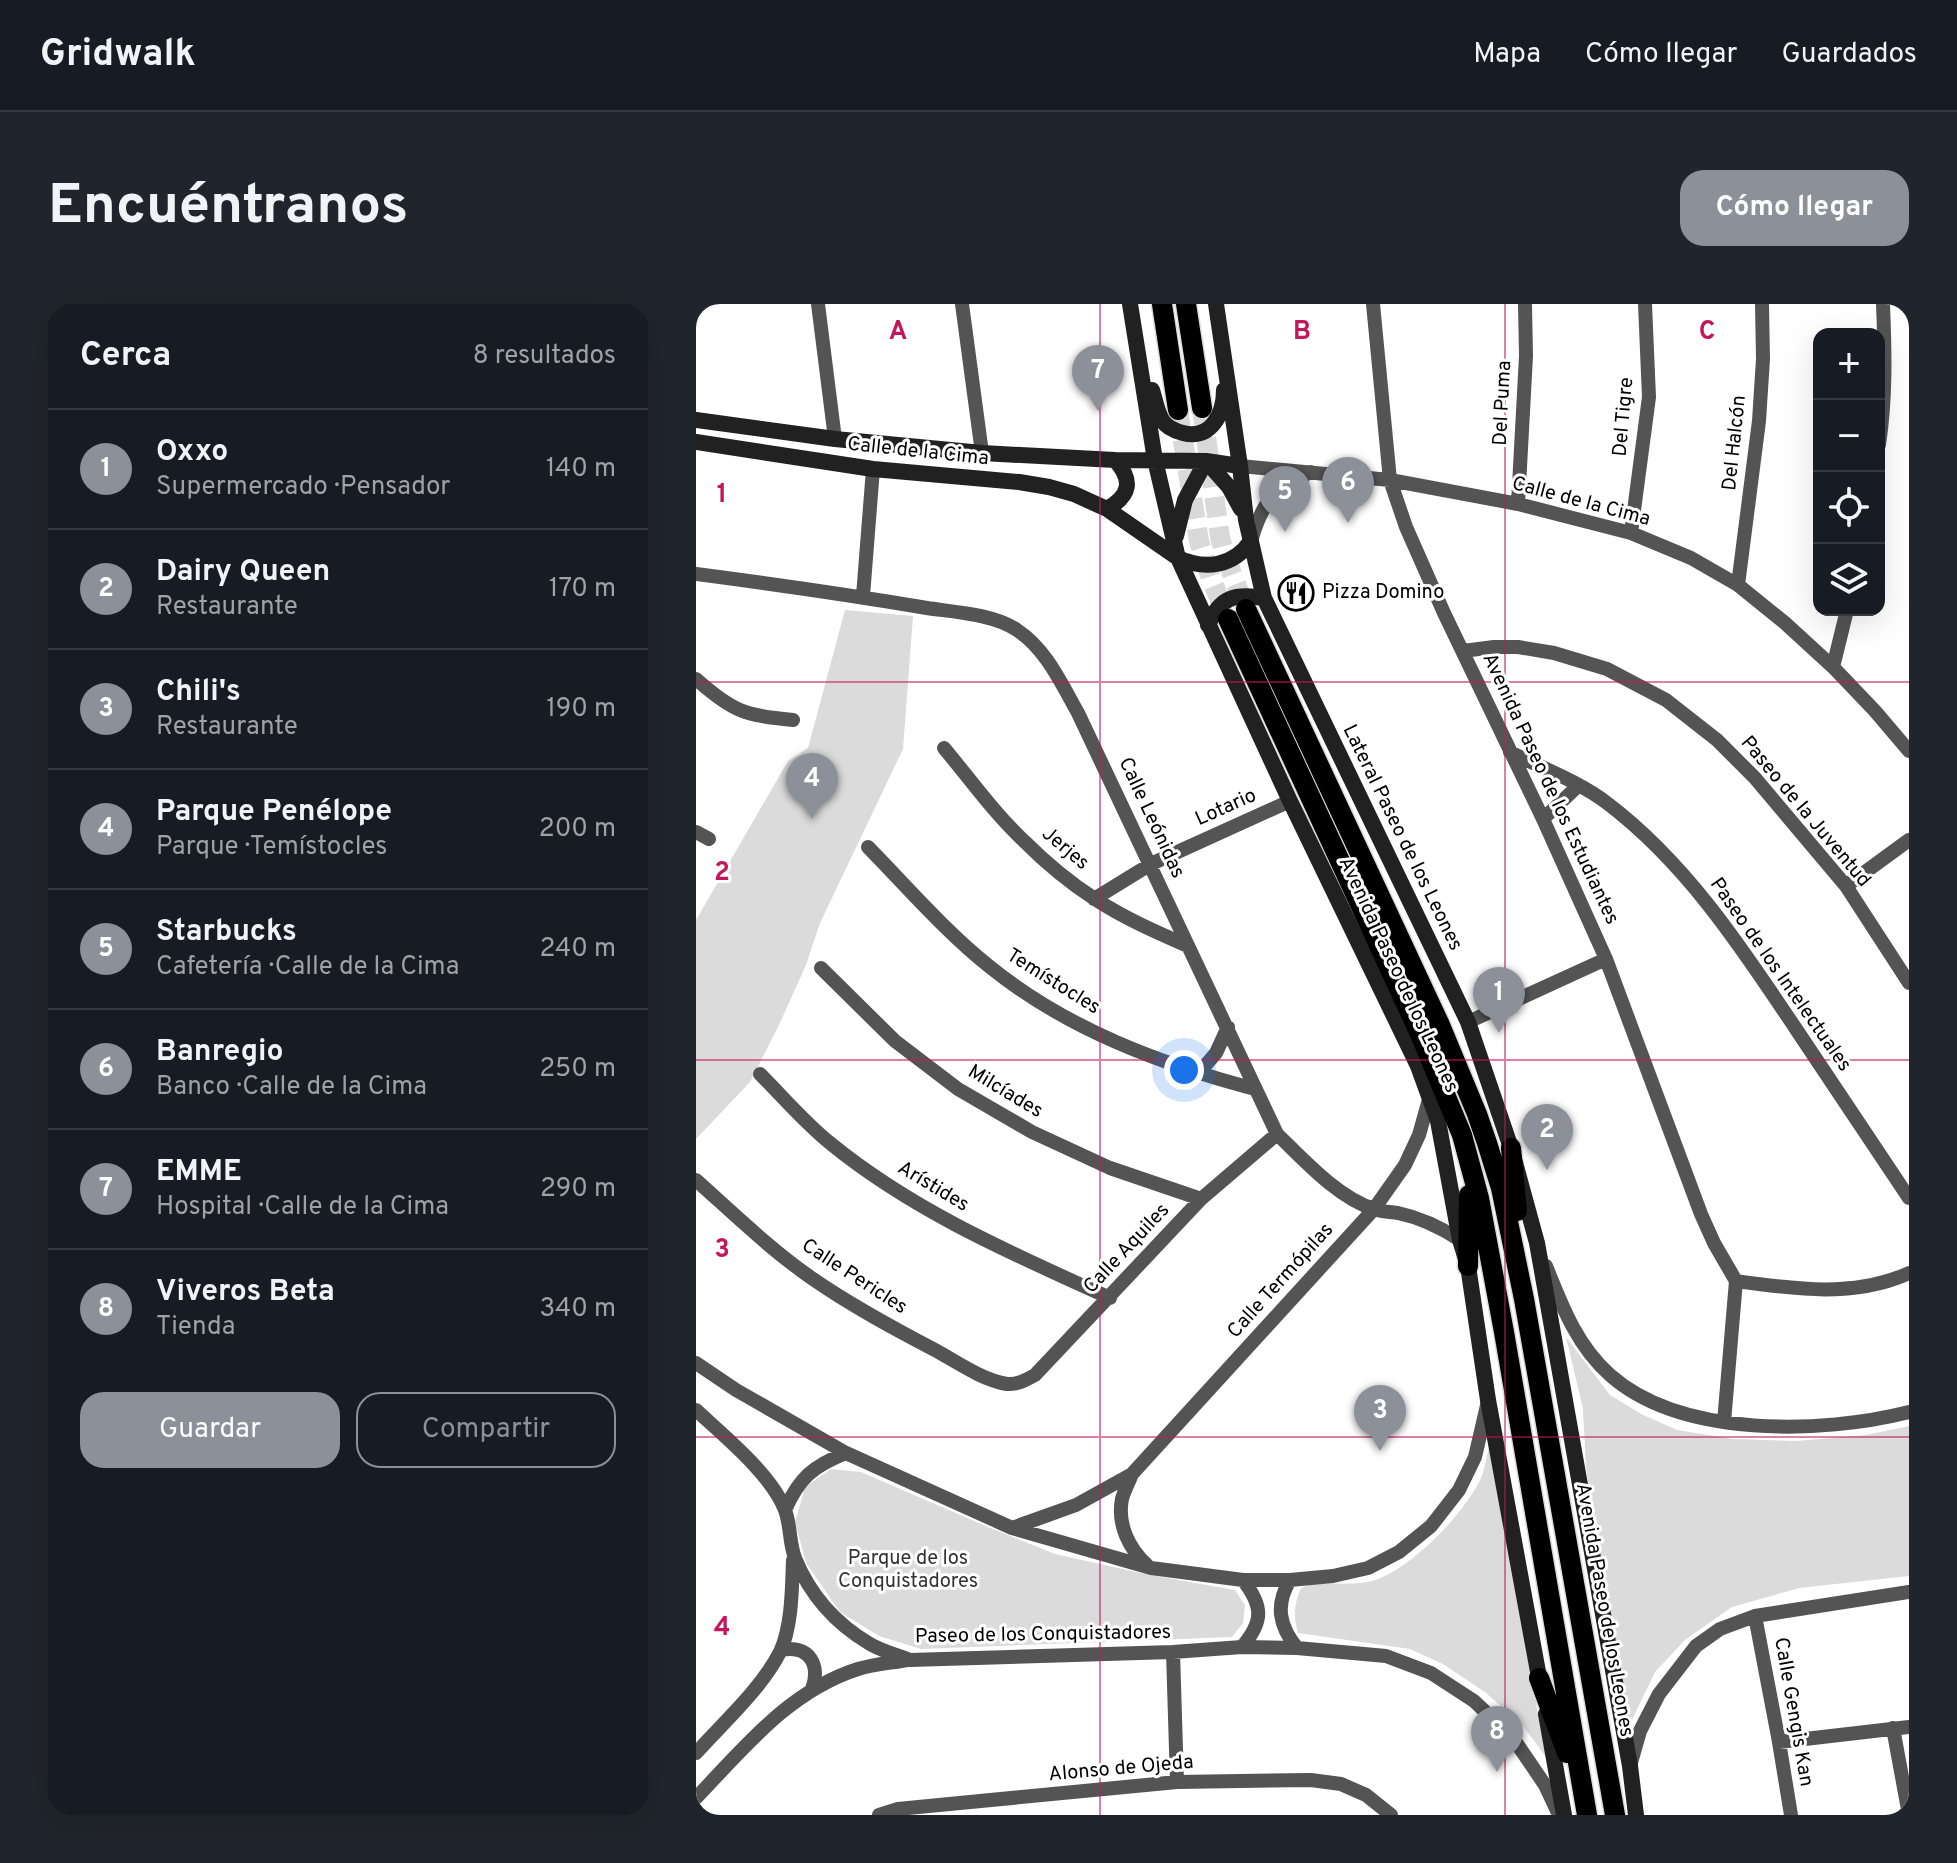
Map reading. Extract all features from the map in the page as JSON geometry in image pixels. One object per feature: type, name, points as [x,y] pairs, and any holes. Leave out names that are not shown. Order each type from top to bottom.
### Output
[{"type":"main road","points":[[1162,304],[1178,410]]},
{"type":"main road","points":[[1186,304],[1202,408]]},
{"type":"main road","name":"Avenida Paseo de los Leones","points":[[1227,618],[1425,1046],[1462,1135],[1479,1198],[1515,1389],[1586,1808]]},
{"type":"main road","name":"Avenida Paseo de los Leones","points":[[1227,618],[1440,1025],[1477,1114],[1501,1188],[1524,1299],[1615,1815]]},
{"type":"main road","points":[[1511,1148],[1524,1299]]},
{"type":"main road","points":[[1468,1266],[1469,1163]]},
{"type":"main road","points":[[1539,1678],[1586,1808]]},
{"type":"main road","points":[[1608,1766],[1624,1815]]},
{"type":"street","points":[[818,304],[835,439]]},
{"type":"street","points":[[962,304],[982,453]]},
{"type":"street","points":[[1130,304],[1155,460]]},
{"type":"street","name":"Lateral Paseo de los Leones","points":[[1216,304],[1246,520],[1264,598],[1468,1022],[1511,1148],[1537,1243],[1630,1766],[1636,1815]]},
{"type":"street","name":"Avenida Paseo de los Estudiantes","points":[[1373,304],[1390,480],[1406,527],[1606,959],[1701,1214],[1736,1281]]},
{"type":"street","name":"Del Puma","points":[[1518,504],[1526,356],[1525,304]]},
{"type":"street","name":"Del Tigre","points":[[1631,533],[1649,397],[1645,304]]},
{"type":"street","name":"Del Halcón","points":[[1738,585],[1759,421],[1763,359],[1762,304]]},
{"type":"street","points":[[1883,304],[1884,400]]},
{"type":"street","points":[[1137,347],[1162,419],[1173,431],[1200,435],[1214,425],[1222,410],[1223,345]]},
{"type":"street","name":"Calle de la Cima","points":[[696,420],[835,439],[982,453],[1206,461],[1390,480],[1518,504],[1631,533],[1691,558],[1738,585],[1833,667],[1909,751]]},
{"type":"street","name":"Calle de la Cima","points":[[696,442],[873,469],[1034,485],[1074,494],[1107,509],[1190,563],[1215,564],[1236,557],[1251,541]]},
{"type":"street","points":[[1107,509],[1120,501],[1127,487],[1125,471],[1115,460]]},
{"type":"street","name":"Avenida Paseo de los Leones","points":[[1155,460],[1176,552],[1227,618],[1290,801],[1390,1005],[1430,1096],[1468,1266],[1488,1400],[1562,1815]]},
{"type":"street","points":[[1176,552],[1177,526],[1185,500],[1206,461],[1229,487],[1246,520]]},
{"type":"street","points":[[863,596],[873,469]]},
{"type":"street","points":[[1251,541],[1269,499],[1285,485],[1311,472]]},
{"type":"street","name":"Calle Leónidas","points":[[696,574],[863,596],[996,620],[1016,629],[1050,664],[1078,713],[1277,1134],[1340,1190],[1374,1209],[1437,1224],[1460,1240]]},
{"type":"street","points":[[1227,618],[1219,605],[1229,599],[1249,595],[1264,598]]},
{"type":"street","points":[[1833,667],[1846,616]]},
{"type":"street","name":"Paseo de la Juventud","points":[[1463,651],[1518,647],[1554,653],[1607,669],[1666,700],[1717,740],[1755,778],[1846,886],[1909,983]]},
{"type":"street","points":[[696,679],[733,708],[753,716],[793,720]]},
{"type":"street","name":"Jerjes","points":[[944,748],[1022,840],[1094,899],[1188,946]]},
{"type":"street","name":"Paseo de los Intelectuales","points":[[1510,752],[1579,785],[1604,801],[1677,866],[1751,962],[1909,1198]]},
{"type":"street","points":[[1543,819],[1579,785]]},
{"type":"street","name":"Lotario","points":[[1094,899],[1151,864],[1290,801]]},
{"type":"street","points":[[1846,886],[1909,840]]},
{"type":"street","name":"Temístocles","points":[[868,847],[952,934],[991,968],[1038,1000],[1145,1055],[1198,1074],[1255,1089]]},
{"type":"street","points":[[1468,1022],[1606,959]]},
{"type":"street","name":"Milcíades","points":[[821,968],[895,1041],[958,1089],[1032,1132],[1110,1168],[1201,1199]]},
{"type":"street","points":[[1198,1074],[1216,1053],[1228,1027]]},
{"type":"street","name":"Arístides","points":[[760,1074],[829,1143],[884,1183],[939,1217],[1110,1298]]},
{"type":"street","name":"Calle Termópilas","points":[[1012,1528],[1076,1505],[1132,1474],[1374,1209],[1405,1165],[1419,1135],[1430,1096]]},
{"type":"street","name":"Calle Aquiles","points":[[1005,1384],[1022,1382],[1035,1375],[1201,1199],[1277,1134]]},
{"type":"street","name":"Calle Pericles","points":[[696,1180],[810,1277],[862,1311],[972,1370],[1005,1384]]},
{"type":"street","points":[[1537,1243],[1575,1333],[1609,1374],[1655,1404],[1676,1412],[1724,1422],[1783,1426],[1829,1425],[1882,1419],[1909,1412]]},
{"type":"street","points":[[1724,1422],[1736,1281],[1791,1289],[1840,1289],[1868,1286],[1909,1273]]},
{"type":"street","points":[[696,1363],[736,1390],[846,1453],[1012,1528],[1151,1568],[1243,1580],[1333,1576],[1368,1568],[1399,1552],[1431,1526],[1459,1490],[1475,1457],[1488,1400]]},
{"type":"street","name":"Paseo de los Conquistadores","points":[[696,1410],[766,1480],[785,1510],[794,1556],[812,1593],[838,1622],[872,1645],[910,1660],[1242,1647],[1297,1648],[1386,1656],[1431,1673],[1474,1701],[1513,1738],[1562,1815]]},
{"type":"street","points":[[785,1510],[794,1490],[808,1474],[825,1461],[846,1453]]},
{"type":"street","name":"Calle Termópilas","points":[[1132,1474],[1122,1499],[1123,1525],[1133,1549],[1151,1568]]},
{"type":"street","points":[[696,1753],[762,1681],[781,1650],[791,1608],[794,1556]]},
{"type":"street","points":[[1242,1647],[1258,1624],[1259,1614],[1253,1594],[1243,1580]]},
{"type":"street","points":[[1290,1580],[1282,1597],[1281,1615],[1286,1633],[1297,1648]]},
{"type":"street","points":[[1630,1766],[1640,1731],[1659,1694],[1696,1646],[1720,1629],[1755,1616],[1909,1592]]},
{"type":"street","name":"Calle Gengis Kan","points":[[1755,1616],[1791,1815]]},
{"type":"street","points":[[781,1650],[797,1649],[811,1658],[816,1673],[812,1689]]},
{"type":"street","points":[[1173,1652],[1177,1782]]},
{"type":"street","points":[[696,1798],[769,1722],[812,1689],[859,1669],[910,1660]]},
{"type":"street","points":[[1779,1742],[1909,1727]]},
{"type":"street","points":[[1893,1728],[1909,1815]]},
{"type":"street","name":"Alonso de Ojeda","points":[[879,1815],[898,1809],[936,1811],[1177,1782],[1311,1780],[1341,1784],[1366,1795],[1391,1815]]},
{"type":"green space","points":[[845,610],[913,616],[903,749],[820,923],[806,965],[750,1082],[696,1139],[696,920],[788,761],[808,748]]},
{"type":"green space","points":[[1566,1337],[1610,1395],[1641,1414],[1677,1430],[1733,1439],[1796,1441],[1866,1435],[1909,1426],[1909,1576],[1799,1588],[1732,1607],[1685,1640],[1655,1672],[1629,1726],[1586,1468],[1583,1409]]},
{"type":"green space","points":[[1489,1448],[1546,1757],[1523,1726],[1485,1692],[1443,1664],[1410,1649],[1298,1633],[1296,1627],[1295,1610],[1301,1588],[1375,1580],[1390,1574],[1421,1552],[1473,1492]]},
{"type":"green space","name":"Parque de los Conquistadores","points":[[831,1469],[861,1472],[1055,1554],[1235,1590],[1245,1605],[1243,1623],[1232,1637],[921,1649],[879,1636],[840,1612],[806,1563],[795,1522],[805,1487]]},
{"type":"tunnel","points":[[1202,408],[1220,537],[1246,609]]},
{"type":"tunnel","points":[[1178,410],[1199,541],[1228,619]]},
{"type":"place","name":"EMME","points":[[1098,411]]},
{"type":"place","name":"Banregio","points":[[1348,523]]},
{"type":"place","name":"Starbucks","points":[[1285,532]]},
{"type":"place","name":"Pizza Domino","points":[[1296,593]]},
{"type":"place","name":"Parque Penélope","points":[[812,819]]},
{"type":"place","name":"Oxxo","points":[[1499,1033]]},
{"type":"place","name":"Dairy Queen","points":[[1547,1170]]},
{"type":"place","name":"Chili's","points":[[1380,1451]]},
{"type":"place","name":"Viveros Beta","points":[[1497,1772]]}]
